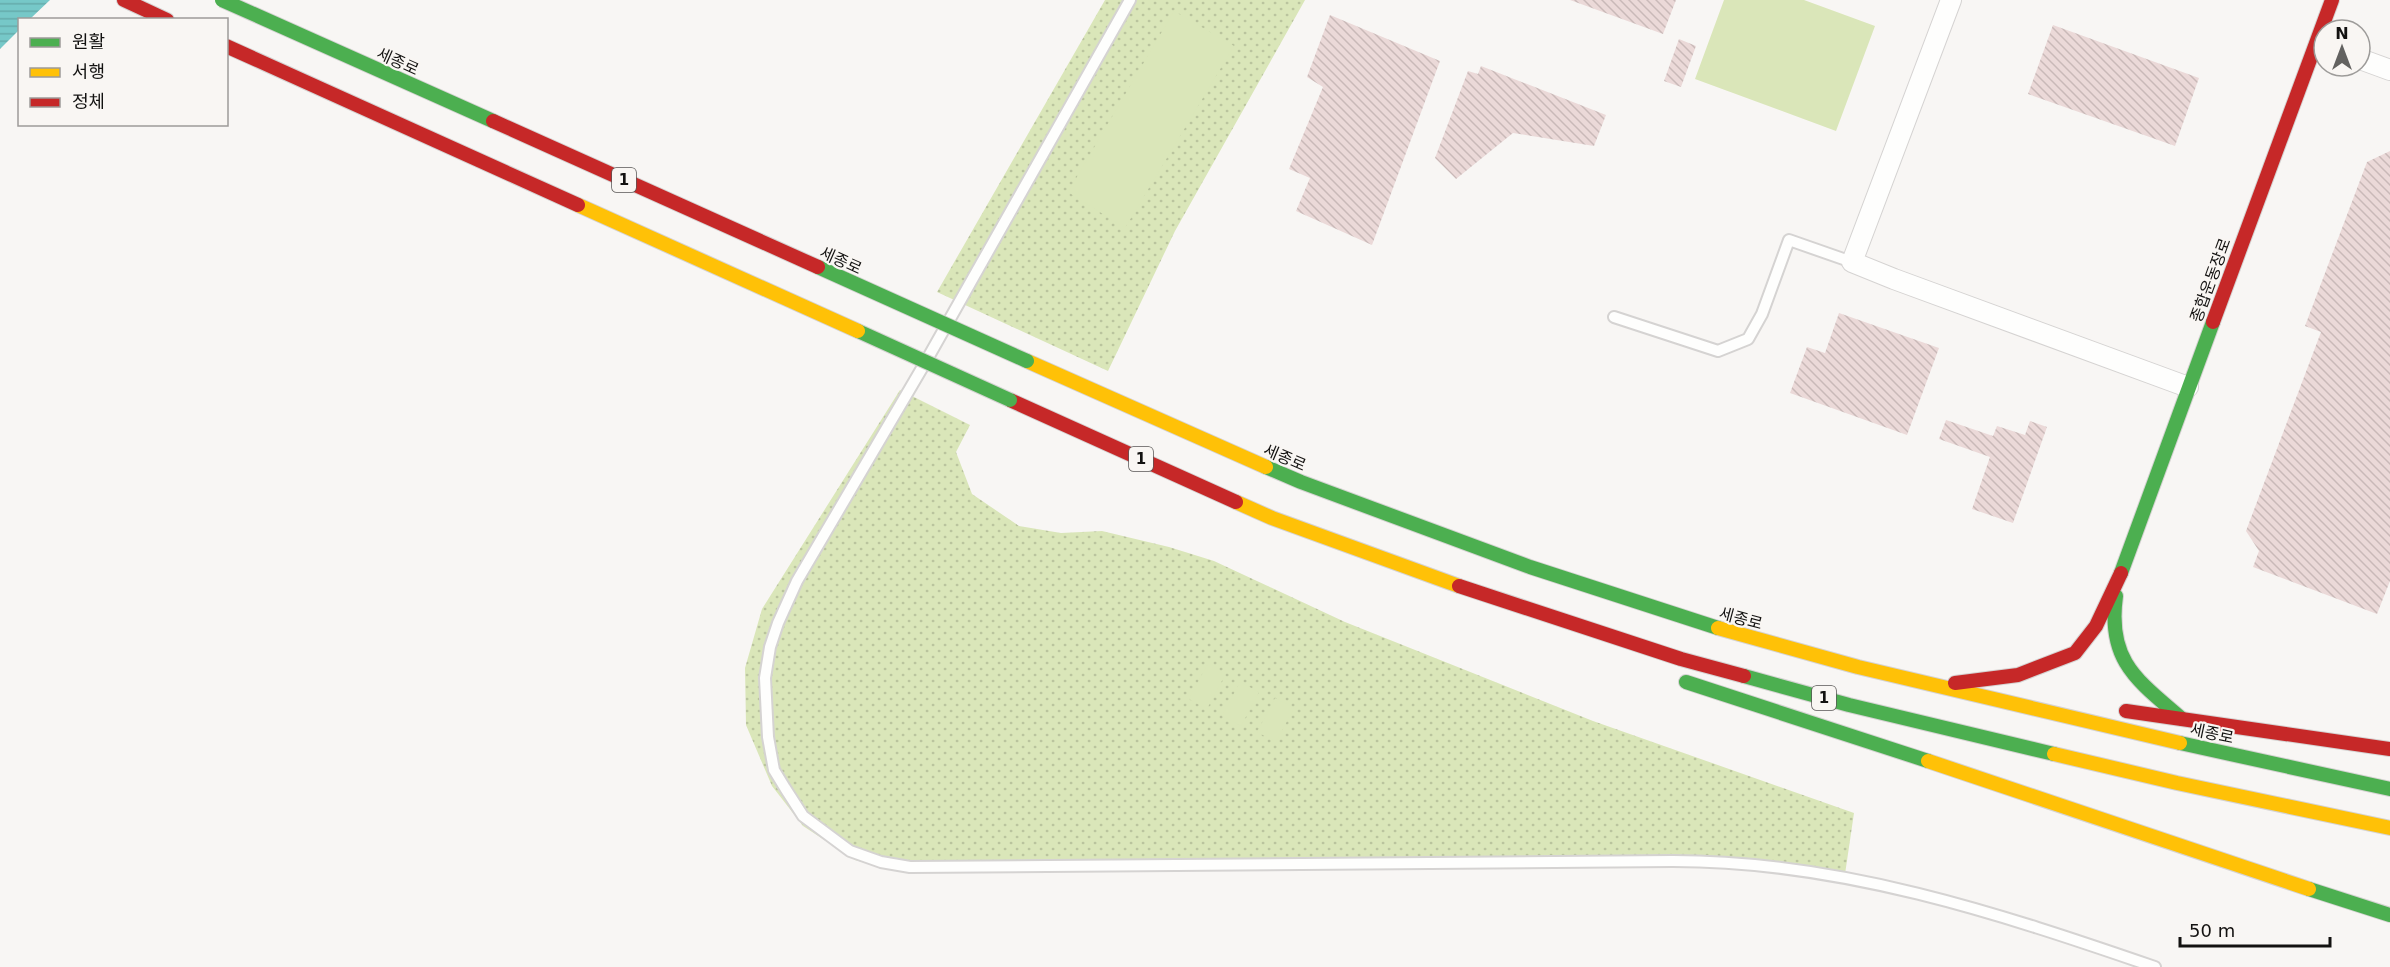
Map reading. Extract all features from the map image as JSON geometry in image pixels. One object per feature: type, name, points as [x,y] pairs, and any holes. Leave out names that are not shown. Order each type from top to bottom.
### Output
[{"type":"main road","points":[[124,0],[164,18]]},
{"type":"main road","name":"세종로","points":[[222,0],[1301,482],[1530,567],[1684,619],[1858,667],[2129,732],[2390,789]]},
{"type":"main road","name":"종합운동장로","points":[[2327,18],[2332,0]]},
{"type":"main road","name":"1","points":[[228,47],[1272,518],[1491,598],[1681,659],[1872,711],[2177,783],[2390,828]]},
{"type":"main road","name":"종합운동장로","points":[[2121,573],[2188,387],[2312,66]]},
{"type":"main road","points":[[1272,518],[1476,606]]},
{"type":"main road","points":[[1953,684],[2018,675],[2076,652],[2096,626],[2121,573]]},
{"type":"main road","points":[[2121,573],[2112,612],[2116,644],[2124,664],[2182,719]]},
{"type":"main road","points":[[1858,667],[2076,704]]},
{"type":"main road","points":[[1667,676],[2060,804],[2390,915]]},
{"type":"main road","points":[[2112,709],[2390,748]]},
{"type":"street","points":[[1951,0],[1852,262],[2188,387]]},
{"type":"street","points":[[2372,63],[2390,70]]},
{"type":"lane","points":[[1130,0],[925,363],[797,581],[777,623],[770,646],[765,678],[768,737],[774,770],[802,816],[850,851],[881,862],[910,867],[1673,861],[1762,867],[1886,885],[2032,925],[2155,967]]},
{"type":"lane","points":[[1614,317],[1718,351],[1748,339],[1762,314],[1789,240],[1852,262]]},
{"type":"green space","points":[[1105,0],[1305,0],[1175,231],[1108,371],[937,292]]},
{"type":"green space","points":[[1724,0],[1804,0],[1875,26],[1836,131],[1695,79]]},
{"type":"green space","points":[[1174,11],[1234,46],[1125,228],[1068,192]]},
{"type":"green space","points":[[900,390],[970,425],[956,452],[972,494],[1019,526],[1061,533],[1102,531],[1169,547],[1214,561],[1345,622],[1593,721],[1854,813],[1844,881],[1760,870],[1705,866],[900,872],[855,860],[803,826],[772,786],[746,725],[745,668],[762,609]]},
{"type":"green space","points":[[1207,665],[1225,675],[1207,709],[1189,699]]},
{"type":"green space","points":[[1240,682],[1259,692],[1241,726],[1222,716]]},
{"type":"green space","points":[[1275,698],[1294,708],[1276,742],[1257,732]]},
{"type":"water","points":[[0,0],[50,0],[31,18],[18,18],[18,31],[0,49]]},
{"type":"building","points":[[1570,0],[1676,0],[1663,34]]},
{"type":"building","points":[[1330,15],[1440,61],[1372,245],[1296,211],[1310,178],[1289,169],[1323,87],[1307,77]]},
{"type":"building","points":[[2053,25],[2199,78],[2175,146],[2028,94]]},
{"type":"building","points":[[1679,39],[1696,46],[1681,87],[1664,81]]},
{"type":"building","points":[[1481,66],[1606,115],[1594,146],[1513,133],[1456,179],[1435,158],[1468,71],[1478,74]]},
{"type":"building","points":[[2390,151],[2390,581],[2377,614],[2253,567],[2259,551],[2246,531],[2321,332],[2305,326],[2367,162]]},
{"type":"building","points":[[1839,313],[1939,348],[1907,435],[1790,393],[1807,347],[1825,353]]},
{"type":"building","points":[[1946,420],[1993,436],[1997,426],[2025,435],[2030,421],[2047,427],[2013,523],[1972,509],[1990,457],[1939,439]]},
{"type":"traffic: fast","points":[[222,0],[493,121]]},
{"type":"traffic: fast","points":[[818,267],[1027,361]]},
{"type":"traffic: fast","points":[[2121,573],[2213,322]]},
{"type":"traffic: fast","points":[[858,331],[1010,400]]},
{"type":"traffic: fast","points":[[1266,467],[1530,567],[1718,628]]},
{"type":"traffic: fast","points":[[2116,596],[2114,618],[2121,653],[2139,680],[2182,719]]},
{"type":"traffic: fast","points":[[1744,676],[1849,705],[2054,754]]},
{"type":"traffic: fast","points":[[1686,682],[1928,761]]},
{"type":"traffic: fast","points":[[2180,743],[2390,789]]},
{"type":"traffic: fast","points":[[2309,889],[2390,915]]},
{"type":"traffic: slow","points":[[578,205],[858,331]]},
{"type":"traffic: slow","points":[[1027,361],[1266,467]]},
{"type":"traffic: slow","points":[[1236,502],[1272,518],[1459,586]]},
{"type":"traffic: slow","points":[[1718,628],[1858,667],[2180,743]]},
{"type":"traffic: slow","points":[[2054,754],[2177,783],[2390,828]]},
{"type":"traffic: slow","points":[[1928,761],[2309,889]]},
{"type":"traffic: jam","points":[[124,0],[163,18]]},
{"type":"traffic: jam","points":[[2213,322],[2332,0]]},
{"type":"traffic: jam","points":[[228,47],[578,205]]},
{"type":"traffic: jam","points":[[493,121],[818,267]]},
{"type":"traffic: jam","points":[[1010,400],[1236,502]]},
{"type":"traffic: jam","points":[[1955,683],[2018,675],[2075,653],[2096,626],[2121,573]]},
{"type":"traffic: jam","points":[[1459,586],[1681,659],[1744,676]]},
{"type":"traffic: jam","points":[[2126,711],[2390,749]]}]
